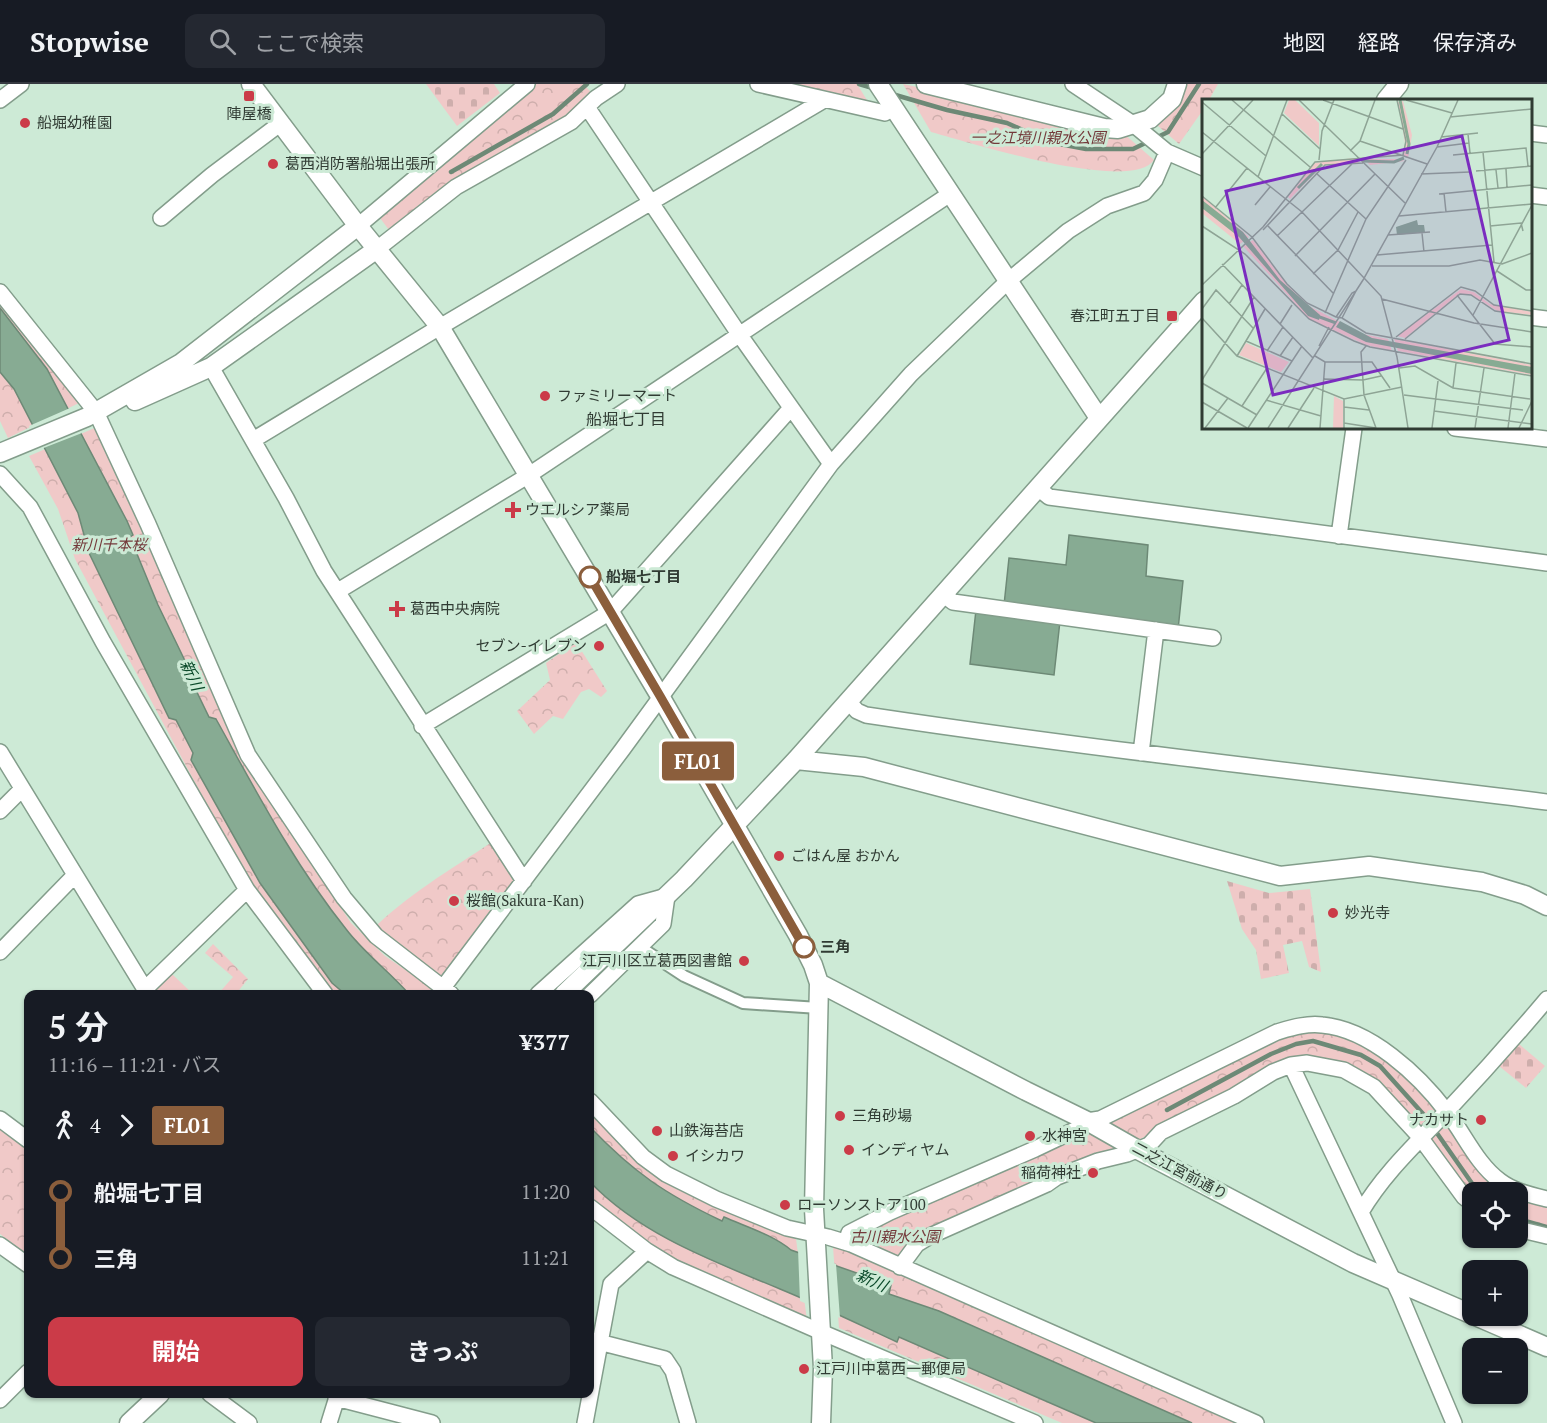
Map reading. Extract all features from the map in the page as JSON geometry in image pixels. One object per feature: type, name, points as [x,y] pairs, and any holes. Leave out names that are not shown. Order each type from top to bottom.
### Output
[{"type":"street","points":[[0,100],[21,84]]},
{"type":"street","points":[[251,84],[358,226],[440,327],[660,696],[813,965],[819,982],[814,1148],[815,1240],[823,1368],[821,1423]]},
{"type":"street","points":[[0,453],[92,414],[181,363],[358,226],[527,84]]},
{"type":"street","points":[[92,414],[123,406],[211,367],[377,249],[456,187],[571,122],[596,98],[617,84]]},
{"type":"street","points":[[758,84],[885,113],[894,108]]},
{"type":"street","points":[[878,84],[1099,418]]},
{"type":"street","points":[[926,84],[1104,128],[1119,129],[1150,119],[1172,99],[1177,84]]},
{"type":"street","points":[[1072,84],[1133,124],[1167,152],[1202,168]]},
{"type":"street","points":[[1387,99],[1399,84]]},
{"type":"street","points":[[253,440],[824,100]]},
{"type":"street","points":[[587,107],[739,334],[831,464]]},
{"type":"street","points":[[161,218],[212,175],[281,123]]},
{"type":"street","points":[[1532,133],[1547,135]]},
{"type":"street","points":[[448,990],[524,881],[831,464],[911,374],[1008,282],[1068,231],[1107,206],[1144,193],[1155,180],[1167,152]]},
{"type":"street","points":[[338,591],[529,475],[950,194]]},
{"type":"street","points":[[1532,195],[1547,197]]},
{"type":"street","points":[[0,292],[92,414],[152,534],[248,755],[312,851],[366,926],[444,990]]},
{"type":"street","points":[[568,990],[666,896],[796,760],[1202,302]]},
{"type":"street","points":[[211,367],[324,571],[524,881]]},
{"type":"street","points":[[422,726],[610,612],[791,408]]},
{"type":"street","points":[[1339,536],[1354,429]]},
{"type":"street","points":[[1463,429],[1547,439]]},
{"type":"street","points":[[0,474],[30,507],[103,642],[247,890],[322,990]]},
{"type":"street","points":[[1038,488],[1049,497],[1547,563]]},
{"type":"street","points":[[944,595],[953,602],[1212,638]]},
{"type":"street","points":[[1141,753],[1156,630]]},
{"type":"street","points":[[848,702],[857,711],[866,715],[988,734],[1547,802]]},
{"type":"street","points":[[0,752],[145,990]]},
{"type":"street","points":[[796,760],[864,767],[1280,876],[1369,866],[1482,882],[1525,895],[1547,906]]},
{"type":"street","points":[[0,812],[22,789]]},
{"type":"street","points":[[0,952],[75,875]]},
{"type":"street","points":[[148,990],[247,890]]},
{"type":"street","points":[[594,991],[663,924],[666,896]]},
{"type":"street","points":[[542,990],[638,904],[666,896]]},
{"type":"street","points":[[640,947],[684,976],[743,1003],[819,1008]]},
{"type":"street","name":"二之江宮前通り","points":[[819,982],[1353,1263],[1547,1347]]},
{"type":"street","points":[[1361,1212],[1375,1189],[1547,999]]},
{"type":"street","points":[[846,1242],[849,1233],[890,1212],[1035,1149],[1077,1129],[1087,1121],[1100,1119],[1277,1032],[1302,1025],[1322,1024],[1358,1034],[1407,1068],[1483,1166],[1501,1182],[1525,1193],[1547,1199]]},
{"type":"street","points":[[900,1267],[917,1244],[930,1236],[1047,1184],[1057,1177],[1149,1145],[1161,1132],[1234,1096],[1273,1072],[1291,1065],[1307,1063],[1323,1065],[1353,1073],[1374,1087],[1423,1135],[1462,1194]]},
{"type":"street","points":[[1291,1065],[1393,1281],[1454,1423]]},
{"type":"street","points":[[594,1105],[643,1157],[666,1174],[716,1199],[815,1240],[846,1242],[1256,1423]]},
{"type":"street","points":[[0,1119],[24,1137]]},
{"type":"street","points":[[594,1211],[647,1251],[673,1267],[820,1327],[1035,1423]]},
{"type":"street","points":[[1528,1231],[1547,1236]]},
{"type":"street","points":[[0,1245],[24,1262]]},
{"type":"street","points":[[647,1251],[611,1284],[594,1340],[664,1359],[673,1371],[688,1423]]},
{"type":"street","points":[[0,1400],[24,1376]]},
{"type":"street","points":[[129,1423],[156,1398]]},
{"type":"street","points":[[215,1398],[249,1423]]},
{"type":"street","points":[[329,1423],[336,1398]]},
{"type":"street","points":[[344,1398],[432,1423]]},
{"type":"street","points":[[585,1423],[588,1398]]},
{"type":"green space","points":[[426,84],[494,84],[500,93],[457,126]]},
{"type":"green space","points":[[535,84],[583,84],[593,94],[555,125],[440,191],[389,230],[377,214],[475,131]]},
{"type":"green space","points":[[791,84],[857,84],[870,105]]},
{"type":"green space","name":"一之江境川親水公園","points":[[903,84],[1123,133],[1154,160],[1139,169],[1115,171],[1083,169],[1012,154],[931,132]]},
{"type":"green space","points":[[1180,84],[1218,84],[1210,99],[1202,99],[1202,111],[1179,144],[1151,120]]},
{"type":"green space","points":[[0,295],[56,366],[79,403],[8,438],[0,421]]},
{"type":"green space","name":"新川千本桜","points":[[97,427],[244,759],[351,923],[385,956],[435,990],[326,990],[250,885],[75,559],[58,509],[29,456]]},
{"type":"green space","points":[[576,642],[607,691],[601,697],[589,689],[581,692],[563,719],[553,716],[534,734],[517,711],[550,680],[546,663]]},
{"type":"green space","points":[[492,842],[515,884],[442,984],[372,930],[414,894]]},
{"type":"green space","points":[[1227,881],[1269,893],[1310,889],[1321,972],[1309,967],[1302,941],[1283,945],[1289,973],[1261,979],[1256,950],[1242,929]]},
{"type":"green space","points":[[213,944],[248,979],[239,990],[222,990],[233,977],[205,953]]},
{"type":"green space","points":[[172,974],[189,990],[154,990]]},
{"type":"green space","name":"古川親水公園","points":[[1323,1031],[1346,1035],[1401,1071],[1497,1182],[1462,1182],[1462,1186],[1381,1087],[1300,1060],[900,1258],[858,1236],[1031,1155],[1034,1156],[1167,1095],[1222,1064],[1279,1038],[1303,1032]]},
{"type":"green space","points":[[1519,1044],[1545,1066],[1526,1088],[1499,1066]]},
{"type":"green space","points":[[594,1117],[648,1172],[796,1239],[807,1320],[648,1246],[594,1204]]},
{"type":"green space","points":[[0,1127],[24,1145],[24,1252],[0,1234]]},
{"type":"green space","points":[[1528,1201],[1547,1206],[1547,1233],[1528,1228]]},
{"type":"green space","points":[[845,1244],[1246,1423],[1062,1423],[839,1328],[833,1247]]},
{"type":"water","name":"新川千本桜","points":[[0,308],[47,369],[127,521],[133,535],[130,537],[158,605],[188,667],[191,668],[195,677],[193,684],[209,717],[216,719],[276,827],[309,879],[346,929],[405,990],[340,990],[332,983],[260,883],[191,760],[193,753],[176,720],[169,718],[89,553],[78,513],[14,389],[0,372]]},
{"type":"water","points":[[1069,535],[1148,545],[1146,576],[1183,581],[1178,630],[1004,605],[1009,558],[1066,565]]},
{"type":"water","points":[[976,610],[1060,621],[1054,675],[970,664]]},
{"type":"water","name":"新川","points":[[594,1131],[651,1181],[722,1221],[724,1217],[776,1240],[791,1250],[891,1285],[889,1294],[939,1311],[1192,1423],[1096,1423],[899,1337],[897,1342],[704,1257],[655,1232],[610,1201],[594,1186]]},
{"type":"pier","points":[[70,408],[82,433],[41,449],[29,426]]},
{"type":"pier","points":[[798,1249],[836,1264],[840,1318],[800,1301]]},
{"type":"waterway","points":[[451,172],[553,114],[587,84]]},
{"type":"waterway","points":[[859,84],[876,89]]},
{"type":"waterway","points":[[892,94],[947,110],[1007,123],[1049,142],[1086,149],[1133,149],[1168,132],[1199,84]]},
{"type":"waterway","points":[[1167,1110],[1271,1054],[1296,1044],[1313,1041],[1361,1055],[1380,1066],[1425,1116],[1471,1182]]},
{"type":"waterway","points":[[1528,1222],[1547,1227]]},
{"type":"bus line","name":"FL01","points":[[590,577],[804,947]]},
{"type":"place","name":"陣屋橋","points":[[249,96]]},
{"type":"place","name":"船堀幼稚園","points":[[25,123]]},
{"type":"place","name":"葛西消防署船堀出張所","points":[[273,164]]},
{"type":"place","name":"春江町五丁目","points":[[1172,316]]},
{"type":"place","name":"ファミリーマート","points":[[545,396]]},
{"type":"place","name":"ウエルシア薬局","points":[[513,510]]},
{"type":"place","name":"船堀七丁目","points":[[590,577]]},
{"type":"place","name":"葛西中央病院","points":[[397,609]]},
{"type":"place","name":"セブン-イレブン","points":[[599,646]]},
{"type":"place","name":"ごはん屋 おかん","points":[[779,856]]},
{"type":"place","name":"桜館(Sakura-Kan)","points":[[454,901]]},
{"type":"place","name":"妙光寺","points":[[1333,913]]},
{"type":"place","name":"三角","points":[[804,947]]},
{"type":"place","name":"江戸川区立葛西図書館","points":[[744,961]]},
{"type":"place","name":"三角砂場","points":[[840,1116]]},
{"type":"place","name":"ナカサト","points":[[1481,1120]]},
{"type":"place","name":"山鉄海苔店","points":[[657,1131]]},
{"type":"place","name":"水神宮","points":[[1030,1136]]},
{"type":"place","name":"インディヤム","points":[[849,1150]]},
{"type":"place","name":"イシカワ","points":[[673,1156]]},
{"type":"place","name":"稲荷神社","points":[[1093,1173]]},
{"type":"place","name":"ローソンストア100","points":[[785,1205]]},
{"type":"place","name":"江戸川中葛西一郵便局","points":[[804,1369]]},
{"type":"district","name":"船堀七丁目","points":[[626,419]]}]
